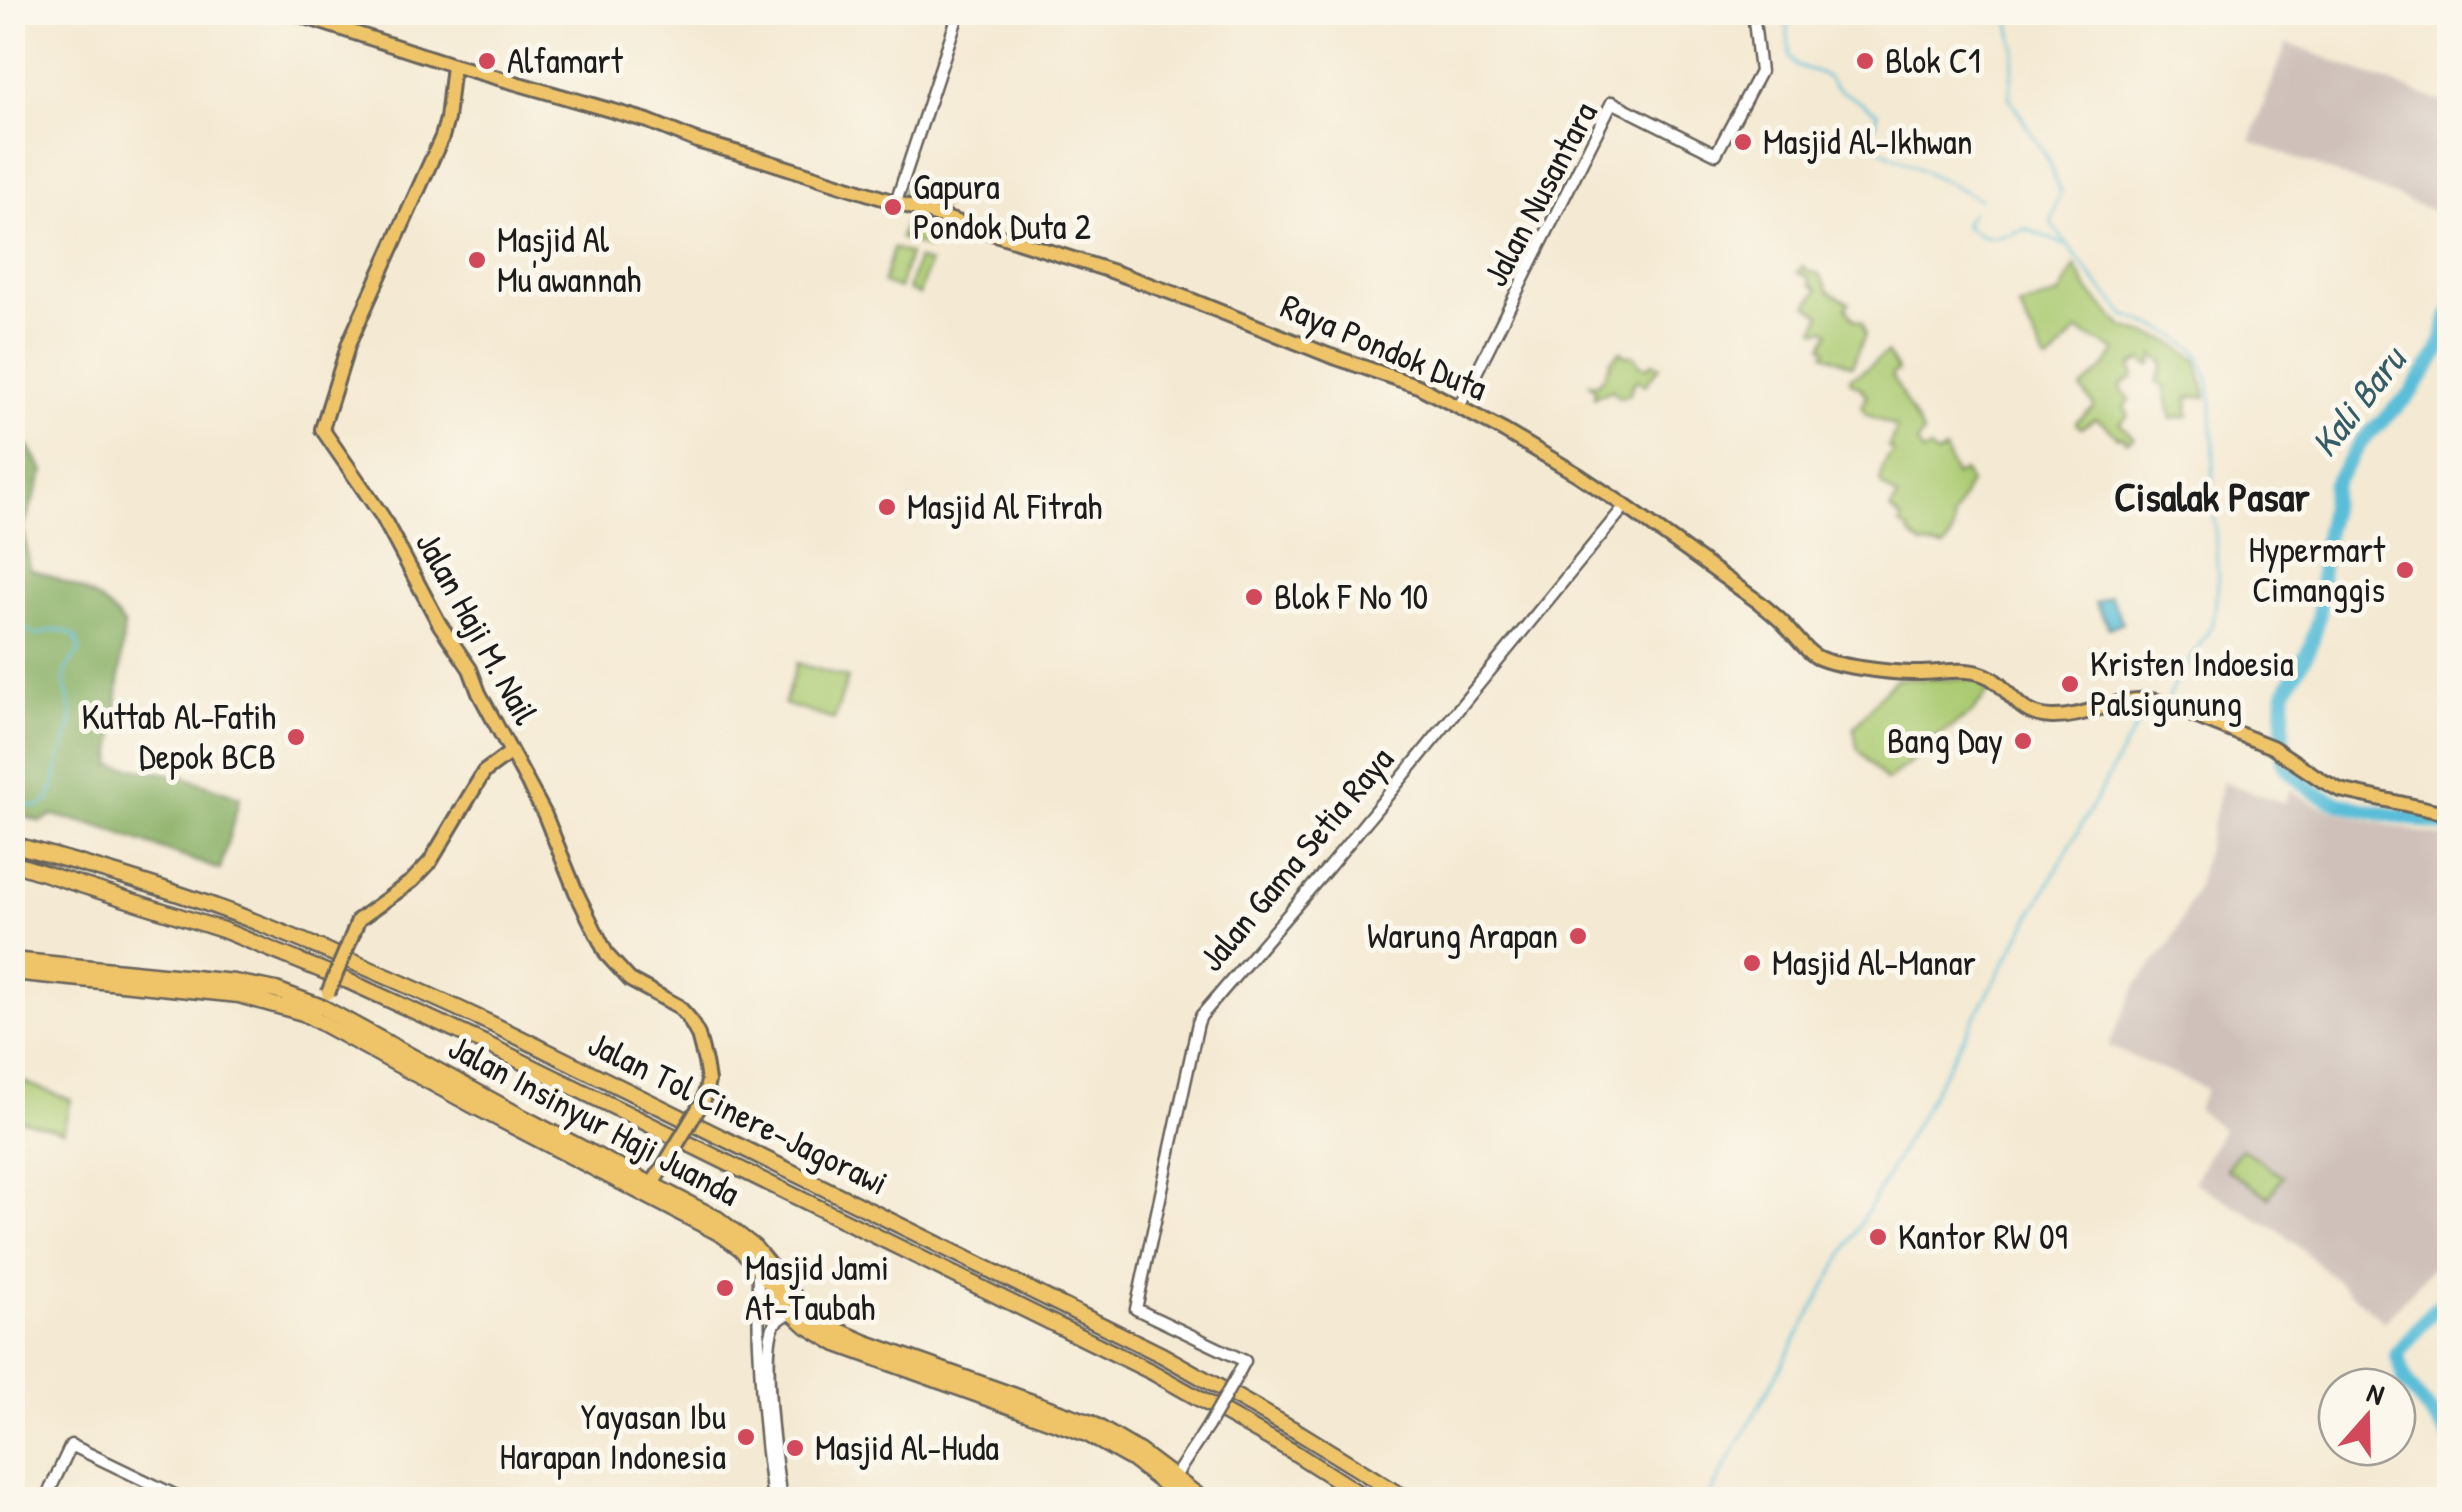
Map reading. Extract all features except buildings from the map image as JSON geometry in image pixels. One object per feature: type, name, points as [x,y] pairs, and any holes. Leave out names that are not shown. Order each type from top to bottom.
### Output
[{"type":"highway","name":"Jalan Tol Cinere–Jagorawi","points":[[12,844],[230,912],[376,971],[494,1025],[1162,1356],[1300,1433],[1408,1500]]},
{"type":"highway","name":"Jalan Tol Cinere–Jagorawi","points":[[12,863],[223,930],[484,1042],[1152,1372],[1292,1451],[1369,1500]]},
{"type":"highway","name":"Jalan Insinyur Haji Juanda","points":[[12,960],[234,982],[325,1000],[477,1100],[700,1221],[742,1250],[794,1314],[821,1336],[1086,1434],[1133,1460],[1185,1500]]},
{"type":"highway","name":"Jalan Insinyur Haji Juanda","points":[[12,972],[239,995],[320,1021],[705,1211],[738,1232],[802,1306],[830,1327],[1090,1423],[1140,1452],[1204,1500]]},
{"type":"main road","name":"Raya Pondok Duta","points":[[290,12],[452,66],[604,108],[1110,271],[1418,386],[1554,460],[1625,506],[1760,603],[1812,654],[1826,661],[1907,673],[1981,673],[1995,681],[2024,710],[2042,716],[2062,716],[2138,700],[2157,702],[2272,746],[2340,790],[2450,814]]},
{"type":"main road","name":"Jalan Haji M. Nail","points":[[452,66],[442,137],[349,344],[321,427],[382,516],[440,625],[470,669],[544,813],[607,955],[630,980],[678,1006],[698,1035],[708,1080],[704,1099],[652,1184]]},
{"type":"main road","points":[[325,1000],[358,920],[412,881],[430,862],[484,772],[511,752]]},
{"type":"street","points":[[896,202],[959,12]]},
{"type":"street","name":"Jalan Nusantara","points":[[1459,406],[1612,102],[1716,154],[1760,72],[1753,12]]},
{"type":"street","name":"Jalan Gama Setia Raya","points":[[1174,1478],[1245,1361],[1136,1309],[1201,1016],[1625,506]]},
{"type":"street","points":[[758,1268],[765,1329],[765,1444],[773,1500]]},
{"type":"street","points":[[765,1329],[794,1314]]},
{"type":"street","points":[[766,1388],[781,1500]]},
{"type":"street","points":[[45,1500],[71,1446],[184,1500]]},
{"type":"shaded area","points":[[2287,43],[2449,105],[2449,184],[2439,213],[2250,141]]},
{"type":"shaded area","points":[[2222,782],[2285,803],[2289,789],[2314,804],[2449,839],[2449,1249],[2384,1322],[2284,1234],[2194,1182],[2222,1129],[2197,1109],[2206,1089],[2108,1046],[2139,981],[2170,944],[2197,886]]},
{"type":"green space","points":[[907,179],[948,192],[940,211],[900,200]]},
{"type":"green space","points":[[907,217],[934,225],[927,248],[900,238]]},
{"type":"green space","points":[[893,248],[909,254],[899,289],[883,283]]},
{"type":"green space","points":[[917,259],[929,263],[919,295],[908,290]]},
{"type":"green space","points":[[1803,266],[1819,274],[1829,291],[1849,303],[1846,308],[1854,319],[1862,322],[1865,335],[1852,366],[1824,353],[1830,332],[1815,329],[1821,315],[1807,305],[1818,290],[1810,284],[1810,278],[1797,272]]},
{"type":"green space","points":[[2075,266],[2089,291],[2123,327],[2169,341],[2197,360],[2206,397],[2188,397],[2189,416],[2171,419],[2164,386],[2156,383],[2164,366],[2154,356],[2152,365],[2143,360],[2131,366],[2134,377],[2121,385],[2130,399],[2124,407],[2129,415],[2120,423],[2134,438],[2125,441],[2095,419],[2081,428],[2077,425],[2094,408],[2081,389],[2116,351],[2077,331],[2046,362],[2019,307],[2059,295]]},
{"type":"green space","points":[[1621,351],[1636,357],[1640,365],[1647,367],[1653,362],[1660,366],[1645,385],[1637,380],[1630,394],[1619,397],[1612,390],[1594,397],[1595,390],[1589,383],[1597,384],[1611,366],[1609,362]]},
{"type":"green space","points":[[1887,353],[1898,371],[1892,376],[1923,434],[1917,443],[1923,453],[1930,449],[1935,455],[1945,450],[1955,475],[1964,471],[1970,483],[1952,519],[1952,534],[1944,548],[1922,545],[1890,510],[1898,498],[1881,485],[1881,477],[1892,454],[1888,448],[1897,428],[1866,414],[1862,406],[1867,396],[1850,381],[1850,377]]},
{"type":"green space","points":[[13,438],[29,447],[44,471],[23,528],[30,569],[94,597],[124,626],[112,765],[182,776],[240,797],[220,870],[98,826],[52,815],[41,822],[13,812]]},
{"type":"green space","points":[[797,663],[848,678],[834,720],[784,704]]},
{"type":"green space","points":[[1896,679],[1968,679],[1982,682],[1988,693],[1972,713],[1932,740],[1912,762],[1886,781],[1857,748],[1854,728]]},
{"type":"green space","points":[[13,1078],[71,1100],[63,1131],[19,1119],[13,1140]]},
{"type":"green space","points":[[2241,1148],[2283,1176],[2269,1197],[2226,1169]]},
{"type":"water","points":[[2110,596],[2123,622],[2109,628],[2095,603]]},
{"type":"waterway","points":[[1786,12],[1790,57],[1796,66],[1823,75],[1835,87],[1878,113],[1868,143],[1980,199]]},
{"type":"waterway","points":[[2008,12],[2015,49],[2009,97],[2046,156],[2060,192],[2051,223],[2125,315],[2171,333],[2197,351],[2208,377],[2218,584],[2213,624],[2169,698]]},
{"type":"waterway","points":[[1972,212],[1964,225],[1980,235],[2001,237],[2026,229],[2065,245]]},
{"type":"waterway","name":"Kali Baru","points":[[2450,314],[2438,353],[2411,393],[2362,441],[2334,484],[2322,560],[2319,617],[2310,648],[2284,693],[2283,763],[2325,798],[2359,809],[2450,827]]},
{"type":"waterway","points":[[12,616],[38,636],[56,630],[75,636],[80,650],[65,671],[73,718],[50,798],[37,806],[12,801]]},
{"type":"waterway","points":[[1707,1500],[2133,732],[2140,721],[2163,708]]},
{"type":"waterway","name":"Kali Baru","points":[[2450,1295],[2397,1354],[2405,1381],[2450,1437]]},
{"type":"place","name":"Alfamart","points":[[487,61]]},
{"type":"place","name":"Blok C1","points":[[1865,61]]},
{"type":"place","name":"Masjid Al-Ikhwan","points":[[1743,142]]},
{"type":"place","name":"Gapura Pondok Duta 2","points":[[893,207]]},
{"type":"place","name":"Masjid Al Mu'awannah","points":[[477,260]]},
{"type":"place","name":"Masjid Al Fitrah","points":[[887,507]]},
{"type":"place","name":"Hypermart Cimanggis","points":[[2405,570]]},
{"type":"place","name":"Blok F No 10","points":[[1254,597]]},
{"type":"place","name":"Kristen Indoesia Palsigunung","points":[[2070,684]]},
{"type":"place","name":"Kuttab Al-Fatih Depok BCB","points":[[296,737]]},
{"type":"place","name":"Bang Day","points":[[2023,741]]},
{"type":"place","name":"Warung Arapan","points":[[1578,936]]},
{"type":"place","name":"Masjid Al-Manar","points":[[1752,963]]},
{"type":"place","name":"Kantor RW 09","points":[[1878,1237]]},
{"type":"place","name":"Masjid Jami At-Taubah","points":[[725,1288]]},
{"type":"place","name":"Yayasan Ibu Harapan Indonesia","points":[[746,1437]]},
{"type":"place","name":"Masjid Al-Huda","points":[[795,1448]]},
{"type":"district","name":"Cisalak Pasar","points":[[2212,497]]}]
